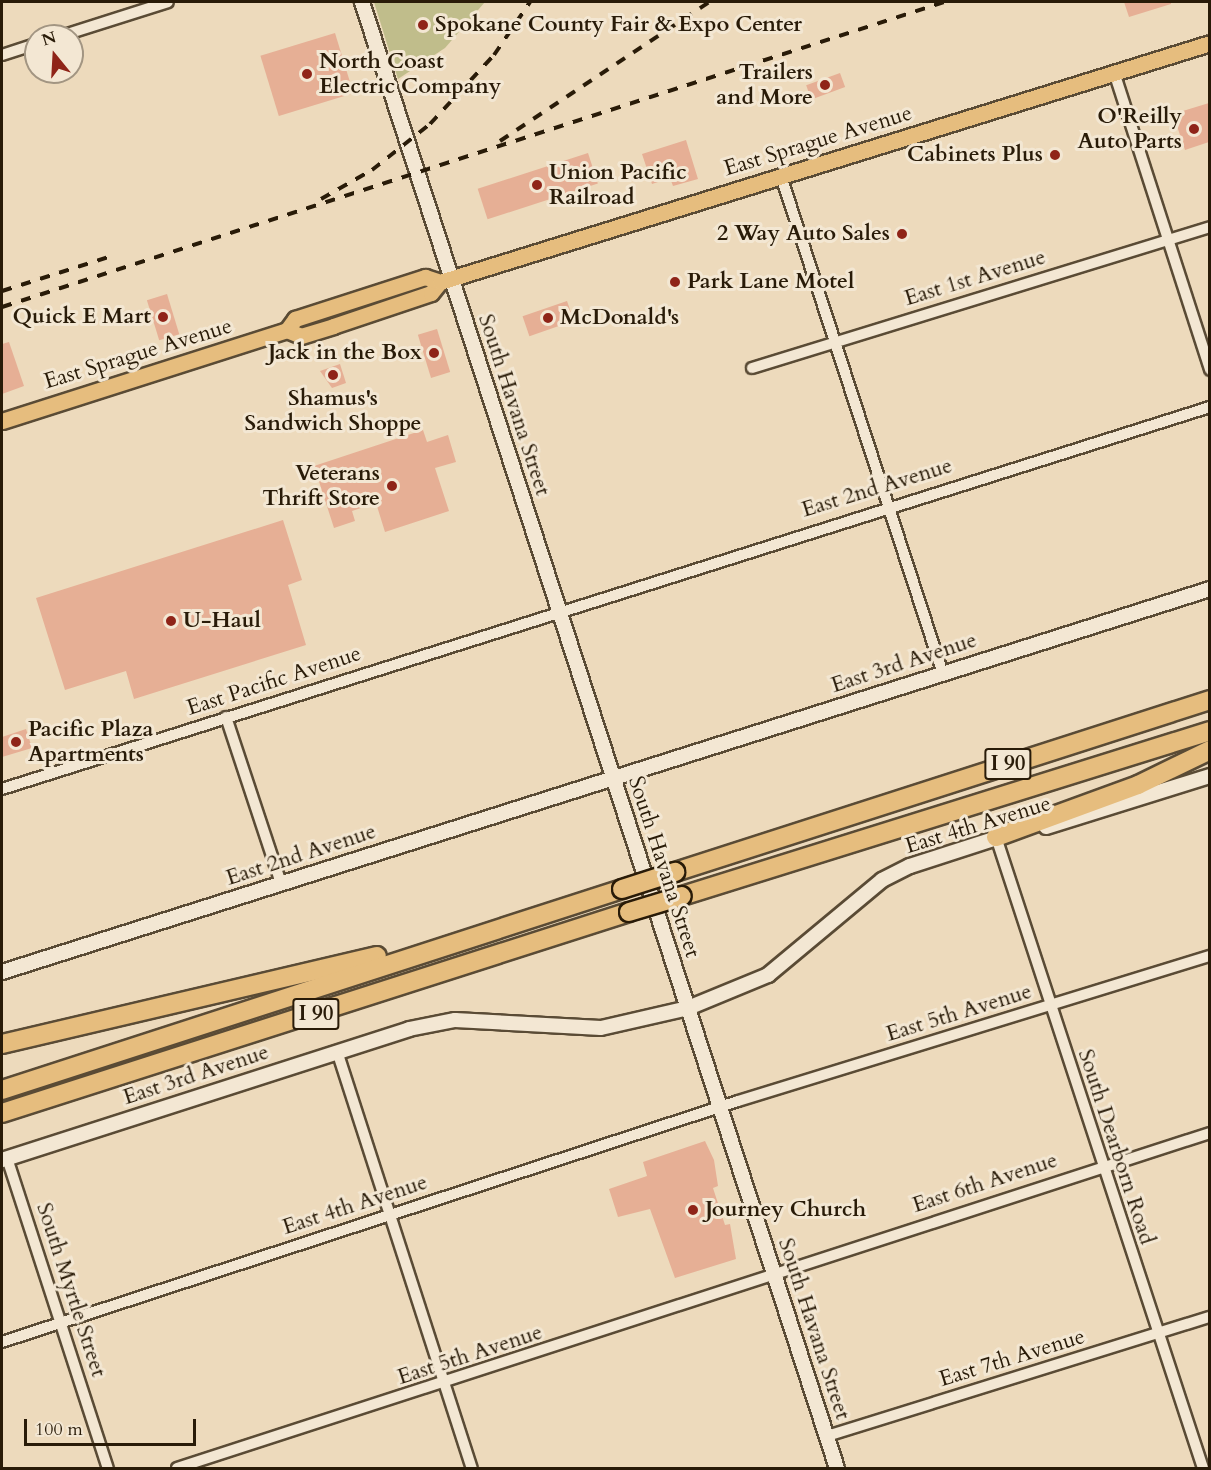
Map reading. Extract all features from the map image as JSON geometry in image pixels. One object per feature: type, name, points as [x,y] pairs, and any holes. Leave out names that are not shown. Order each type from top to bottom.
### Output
[{"type":"highway","name":"I 90","points":[[2,1090],[1209,700]]},
{"type":"highway","name":"I 90","points":[[2,1113],[629,912],[1209,731]]},
{"type":"highway","points":[[996,837],[1138,785],[1209,750]]},
{"type":"highway","points":[[2,1044],[109,1022],[562,908]]},
{"type":"main road","name":"East Sprague Avenue","points":[[2,421],[287,330],[301,336],[333,326],[432,293],[445,280],[1209,43]]},
{"type":"street","points":[[84,29],[168,2]]},
{"type":"street","name":"South Havana Street","points":[[362,2],[445,280],[558,611],[837,1468]]},
{"type":"street","points":[[2,55],[24,48]]},
{"type":"street","points":[[1114,72],[1209,370]]},
{"type":"street","points":[[781,176],[942,671]]},
{"type":"street","name":"East 1st Avenue","points":[[752,368],[1167,238],[1209,227]]},
{"type":"street","name":"East 2nd Avenue","points":[[558,611],[1209,407]]},
{"type":"street","name":"East 3rd Avenue","points":[[612,777],[942,671],[1209,590]]},
{"type":"street","name":"East Pacific Avenue","points":[[2,789],[558,611]]},
{"type":"street","points":[[226,717],[281,883]]},
{"type":"street","name":"East 4th Avenue","points":[[688,1008],[768,975],[882,880],[910,866],[996,837],[1046,827],[1209,776]]},
{"type":"street","name":"East 2nd Avenue","points":[[2,972],[612,777]]},
{"type":"street","name":"South Dearborn Road","points":[[996,837],[1049,1006],[1203,1468]]},
{"type":"street","name":"East 5th Avenue","points":[[721,1110],[1209,956]]},
{"type":"street","name":"East 3rd Avenue","points":[[4,1159],[337,1051],[455,1020],[601,1028],[688,1008]]},
{"type":"street","points":[[337,1051],[472,1468]]},
{"type":"street","name":"East 4th Avenue","points":[[2,1342],[721,1110]]},
{"type":"street","name":"East 6th Avenue","points":[[775,1276],[1102,1166],[1209,1133]]},
{"type":"street","name":"South Myrtle Street","points":[[4,1159],[108,1468]]},
{"type":"street","name":"East 5th Avenue","points":[[177,1468],[775,1276]]},
{"type":"street","name":"East 7th Avenue","points":[[826,1436],[1209,1317]]},
{"type":"shaded area","name":"Spokane County Fair & Expo Center","points":[[374,2],[485,2],[445,48],[398,79]]},
{"type":"building","points":[[1124,2],[1171,2],[1171,4],[1129,17]]},
{"type":"building","name":"North Coast Electric Company","points":[[335,33],[353,93],[279,116],[260,56]]},
{"type":"building","name":"Trailers and More","points":[[840,73],[845,87],[811,99],[806,85]]},
{"type":"building","name":"O'Reilly Auto Parts","points":[[1209,103],[1209,142],[1185,150],[1173,114]]},
{"type":"building","points":[[686,140],[698,179],[673,186],[670,178],[652,184],[642,154]]},
{"type":"building","name":"Union Pacific Railroad","points":[[588,153],[598,183],[488,219],[478,189]]},
{"type":"building","name":"Quick E Mart","points":[[167,294],[179,334],[159,340],[147,300]]},
{"type":"building","name":"McDonald's","points":[[567,301],[574,321],[529,336],[523,316]]},
{"type":"building","name":"Jack in the Box","points":[[437,329],[450,372],[431,378],[418,335]]},
{"type":"building","points":[[9,342],[24,386],[2,394],[2,344]]},
{"type":"building","name":"Shamus's Sandwich Shoppe","points":[[340,364],[346,383],[332,388],[320,371]]},
{"type":"building","name":"Veterans Thrift Store","points":[[423,430],[427,442],[448,435],[456,462],[435,468],[449,511],[385,532],[376,503],[352,511],[355,521],[334,528],[314,466]]},
{"type":"building","name":"U-Haul","points":[[283,520],[302,580],[288,585],[306,645],[134,699],[126,671],[65,690],[36,598]]},
{"type":"building","name":"Pacific Plaza Apartments","points":[[26,729],[32,748],[2,757],[2,737]]},
{"type":"building","name":"Journey Church","points":[[705,1141],[714,1160],[718,1186],[713,1188],[725,1225],[730,1224],[736,1259],[675,1278],[650,1209],[618,1217],[609,1189],[647,1176],[643,1162]]},
{"type":"railway","points":[[321,199],[372,170],[430,124],[494,55],[530,2]]},
{"type":"railway","points":[[500,141],[709,2]]},
{"type":"railway","points":[[2,307],[944,2]]},
{"type":"railway","points":[[2,291],[115,255]]},
{"type":"place","name":"Spokane County Fair & Expo Center","points":[[423,25]]},
{"type":"place","name":"North Coast Electric Company","points":[[307,74]]},
{"type":"place","name":"Trailers and More","points":[[825,85]]},
{"type":"place","name":"O'Reilly Auto Parts","points":[[1194,129]]},
{"type":"place","name":"Cabinets Plus","points":[[1055,155]]},
{"type":"place","name":"Union Pacific Railroad","points":[[537,185]]},
{"type":"place","name":"2 Way Auto Sales","points":[[902,234]]},
{"type":"place","name":"Park Lane Motel","points":[[675,282]]},
{"type":"place","name":"Quick E Mart","points":[[163,317]]},
{"type":"place","name":"McDonald's","points":[[548,318]]},
{"type":"place","name":"Jack in the Box","points":[[434,353]]},
{"type":"place","name":"Shamus's Sandwich Shoppe","points":[[333,375]]},
{"type":"place","name":"Veterans Thrift Store","points":[[392,486]]},
{"type":"place","name":"U-Haul","points":[[171,621]]},
{"type":"place","name":"Pacific Plaza Apartments","points":[[16,742]]},
{"type":"place","name":"Journey Church","points":[[693,1210]]}]
